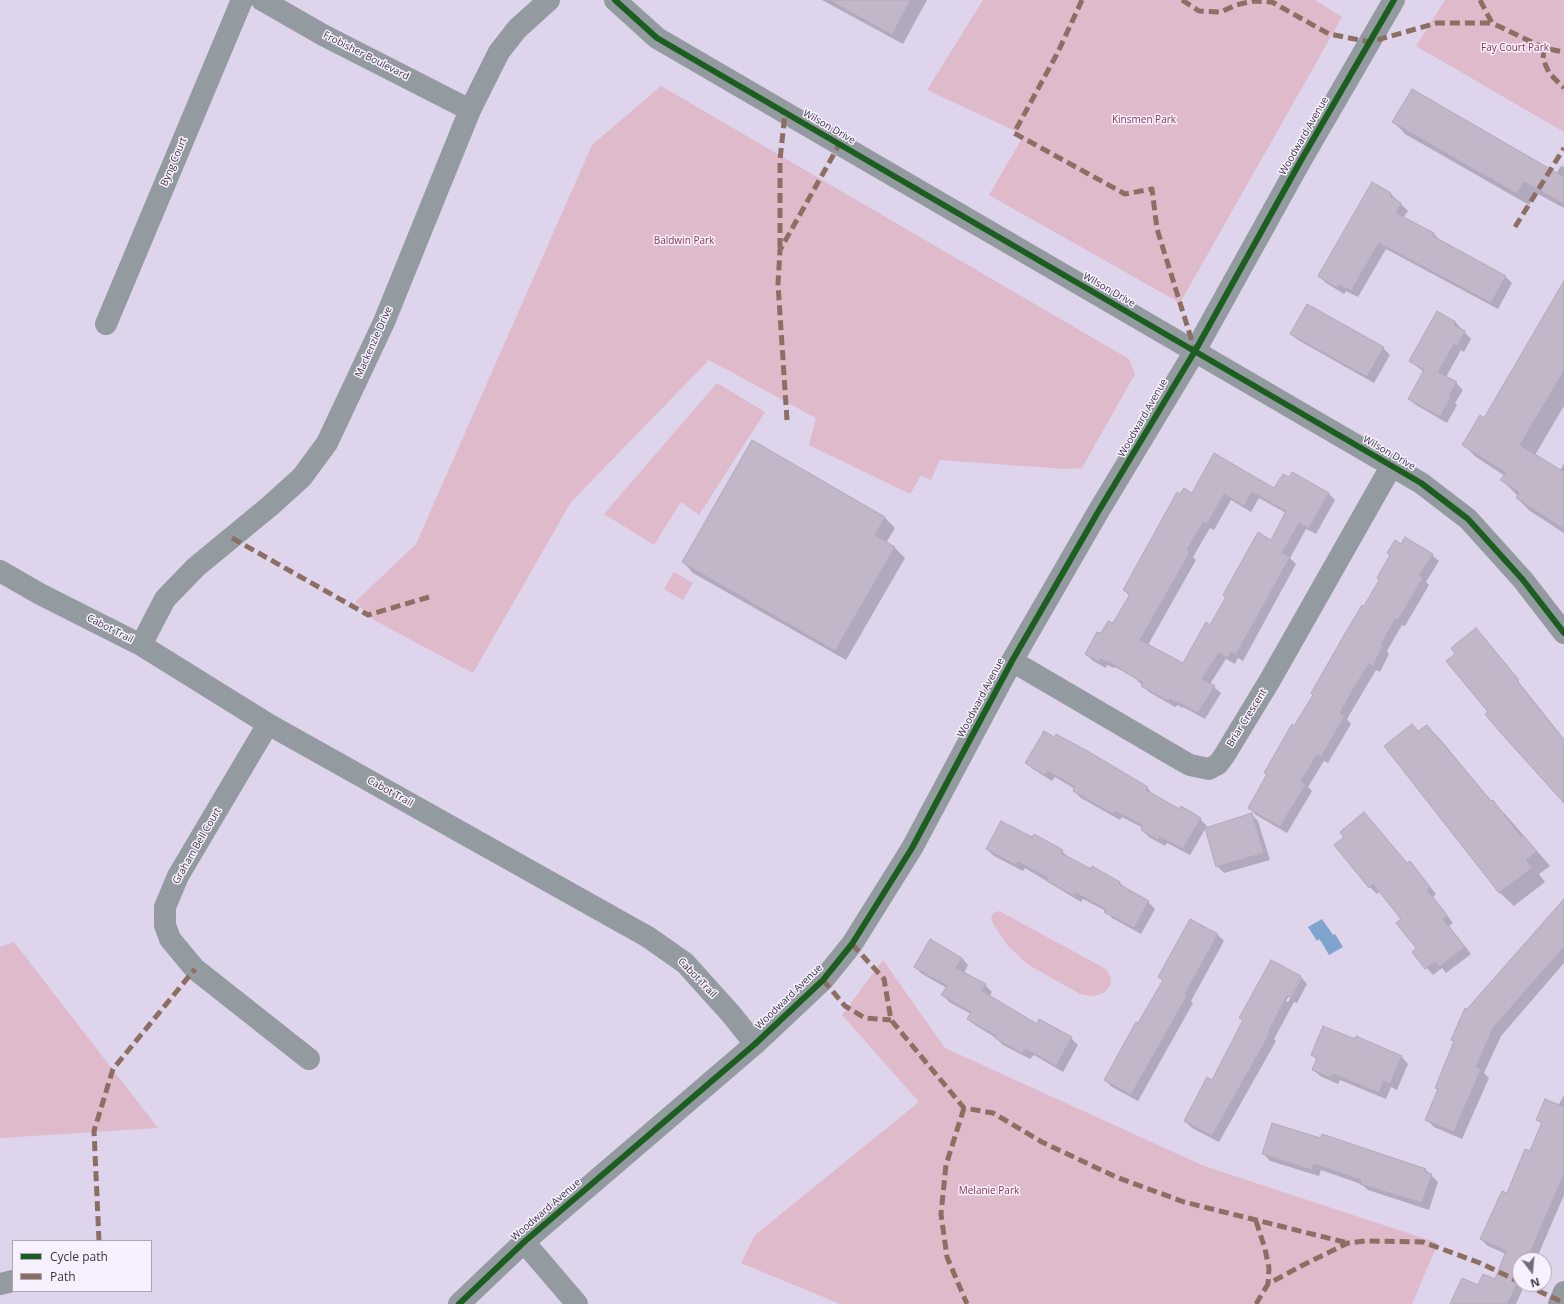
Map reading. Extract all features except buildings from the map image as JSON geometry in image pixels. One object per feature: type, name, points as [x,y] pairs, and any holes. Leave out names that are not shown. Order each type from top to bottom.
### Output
[{"type":"street","name":"Byng Court","points":[[106,324],[242,0]]},
{"type":"street","name":"Frobisher Boulevard","points":[[262,0],[323,35],[470,110]]},
{"type":"street","name":"Mackenzie Drive","points":[[141,645],[166,599],[196,567],[302,477],[327,443],[384,322],[470,110],[499,52],[517,29],[549,0]]},
{"type":"street","name":"Wilson Drive","points":[[614,0],[657,38],[1421,483],[1468,519],[1523,580],[1564,633]]},
{"type":"street","name":"Woodward Avenue","points":[[459,1304],[524,1242],[755,1044],[823,980],[867,922],[912,848],[1012,661],[1098,512],[1195,351],[1300,162],[1394,0]]},
{"type":"street","name":"Briar Crescent","points":[[1012,661],[1181,760],[1199,768],[1209,769],[1218,764],[1270,680],[1392,465]]},
{"type":"street","name":"Cabot Trail","points":[[0,571],[40,594],[141,645],[268,724],[648,937],[685,963],[731,1014],[755,1044]]},
{"type":"street","name":"Graham Bell Court","points":[[268,724],[178,876],[165,907],[165,924],[170,939],[195,969],[309,1059]]},
{"type":"street","points":[[524,1242],[577,1304]]},
{"type":"street","points":[[0,1284],[12,1281]]},
{"type":"street","points":[[1559,1304],[1564,1292]]},
{"type":"green space","name":"Kinsmen Park","points":[[983,0],[1315,0],[1342,17],[1180,303],[989,195],[1024,135],[927,90]]},
{"type":"green space","name":"Fay Court Park","points":[[1445,0],[1564,0],[1564,132],[1416,46]]},
{"type":"green space","name":"Baldwin Park","points":[[661,86],[1129,359],[1135,374],[1082,468],[1065,469],[940,460],[931,480],[921,475],[910,494],[809,445],[816,418],[709,360],[571,502],[473,673],[374,620],[355,602],[416,544],[592,145]]},
{"type":"green space","points":[[717,383],[765,412],[699,515],[681,502],[654,545],[604,514]]},
{"type":"green space","points":[[674,572],[693,583],[683,600],[664,589]]},
{"type":"green space","points":[[999,911],[1106,969],[1111,978],[1110,986],[1105,992],[1098,995],[1091,996],[1080,994],[1027,964],[1008,946],[995,927],[991,918],[993,913]]},
{"type":"green space","points":[[14,942],[158,1128],[0,1138],[0,947]]},
{"type":"green space","name":"Melanie Park","points":[[883,960],[945,1048],[1204,1166],[1438,1243],[1412,1304],[840,1304],[741,1263],[755,1235],[919,1102],[842,1015]]},
{"type":"water","points":[[1322,919],[1333,935],[1335,934],[1343,947],[1329,955],[1319,939],[1317,941],[1308,927]]},
{"type":"marked path","points":[[1082,0],[1058,52],[1014,133],[1125,194],[1152,189],[1157,229],[1195,351]]},
{"type":"marked path","points":[[1182,0],[1199,11],[1221,12],[1236,5],[1253,1],[1272,2],[1329,34],[1370,42],[1437,23],[1492,23]]},
{"type":"marked path","points":[[1480,0],[1492,23],[1544,48],[1564,52]]},
{"type":"marked path","points":[[1544,48],[1543,59],[1549,73],[1564,88]]},
{"type":"marked path","points":[[780,248],[780,160],[785,113]]},
{"type":"marked path","points":[[787,420],[778,284],[780,250],[839,145]]},
{"type":"marked path","points":[[1515,227],[1564,148]]},
{"type":"marked path","points":[[232,538],[368,615],[429,597]]},
{"type":"marked path","points":[[852,944],[884,979],[891,1020],[964,1108],[993,1113],[1042,1142],[1116,1177],[1184,1202],[1348,1243]]},
{"type":"marked path","points":[[99,1240],[94,1131],[113,1069],[195,969]]},
{"type":"marked path","points":[[823,980],[845,1006],[865,1018],[891,1020]]},
{"type":"marked path","points":[[964,1108],[946,1165],[941,1214],[947,1257],[967,1304]]},
{"type":"marked path","points":[[1256,1221],[1265,1249],[1269,1268],[1268,1284]]},
{"type":"marked path","points":[[1256,1304],[1268,1284],[1348,1243],[1365,1241],[1423,1242],[1480,1263],[1512,1278]]},
{"type":"marked path","points":[[1541,1292],[1560,1301]]},
{"type":"cycle path","points":[[615,0],[657,38],[1421,483],[1468,519],[1523,580],[1564,633]]},
{"type":"cycle path","points":[[459,1304],[524,1242],[755,1044],[823,980],[852,944],[912,848],[1012,661],[1098,512],[1195,351],[1300,162],[1394,0]]}]
